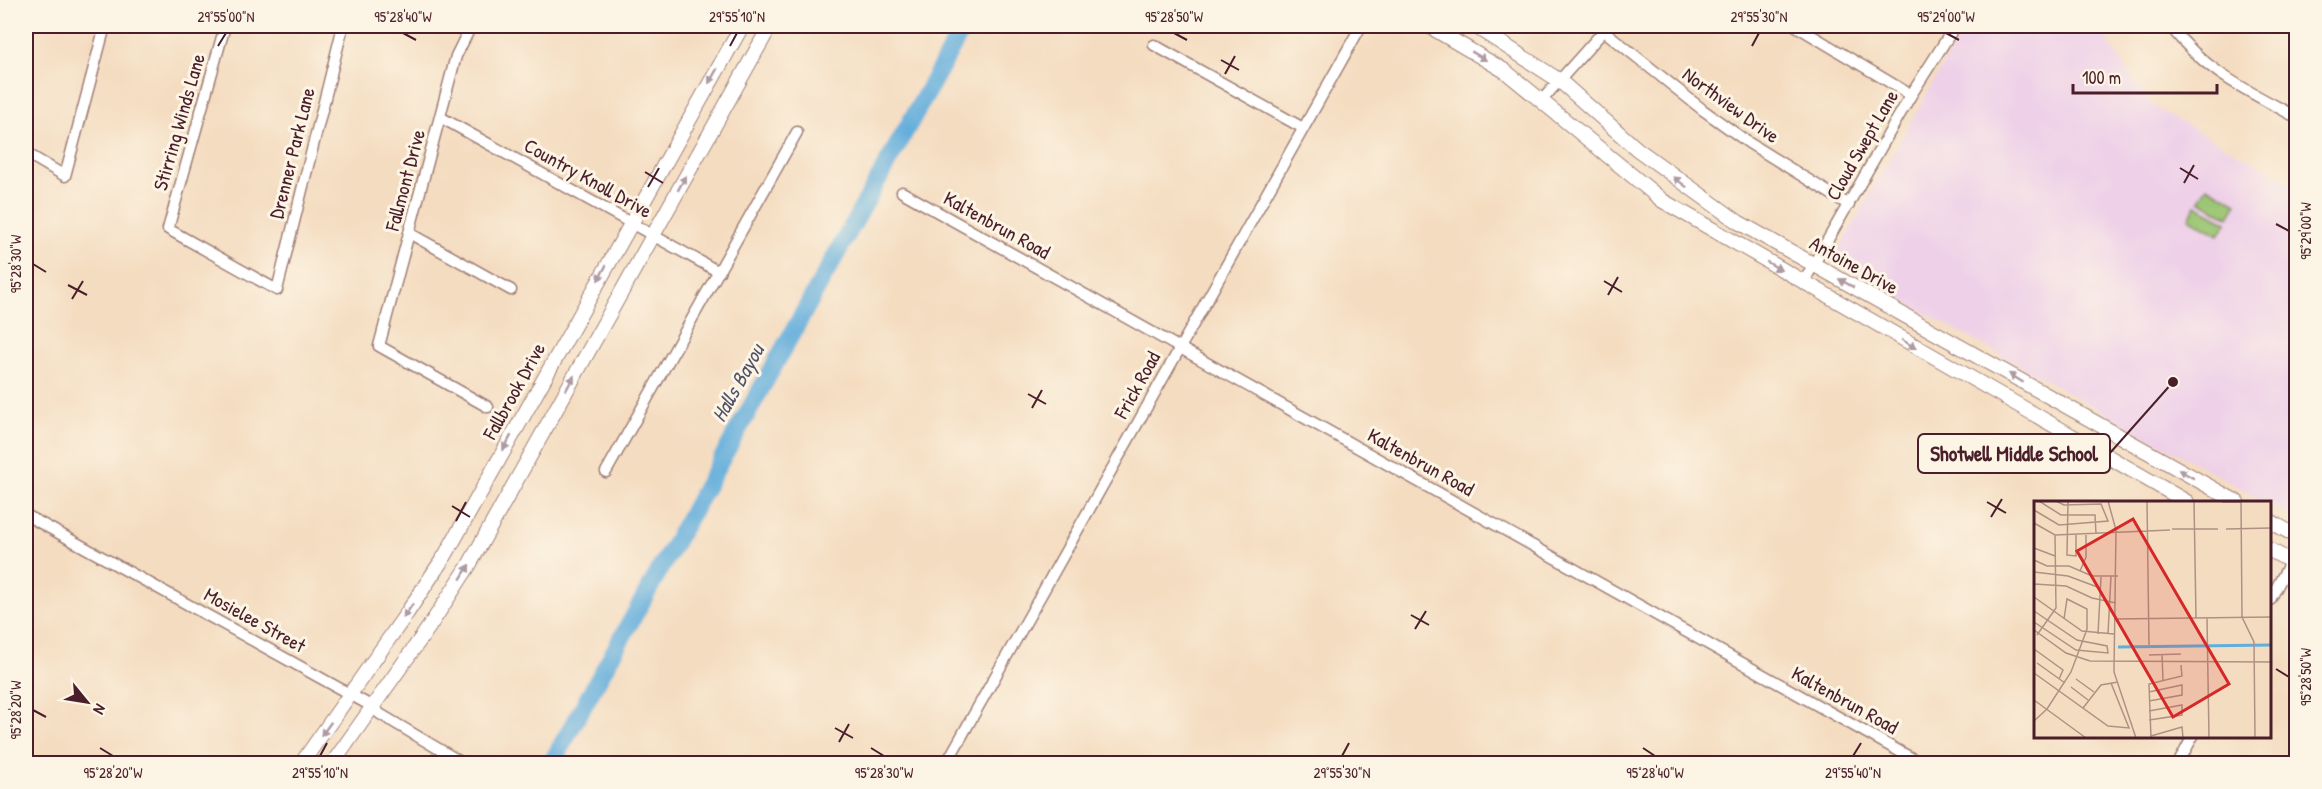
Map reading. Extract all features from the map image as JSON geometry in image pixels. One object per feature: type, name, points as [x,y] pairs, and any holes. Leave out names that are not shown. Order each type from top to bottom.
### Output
[{"type":"main road","name":"Fallbrook Drive","points":[[301,764],[446,554],[742,26]]},
{"type":"main road","points":[[332,764],[468,567],[770,26]]},
{"type":"main road","name":"Antoine Drive","points":[[1429,26],[1505,71],[1663,201],[2185,501]]},
{"type":"main road","name":"Antoine Drive","points":[[1475,26],[1560,81],[1637,149],[1738,222],[2037,392],[2235,501]]},
{"type":"main road","points":[[2027,411],[2037,392]]},
{"type":"main road","points":[[2271,521],[2296,536]]},
{"type":"main road","points":[[2271,550],[2295,559]]},
{"type":"street","points":[[26,153],[65,176],[105,26]]},
{"type":"street","name":"Stirring Winds Lane","points":[[225,26],[168,229],[278,290]]},
{"type":"street","name":"Drenner Park Lane","points":[[278,290],[343,26]]},
{"type":"street","name":"Fallmont Drive","points":[[471,26],[456,56],[379,345],[488,407]]},
{"type":"street","name":"Frick Road","points":[[945,764],[1361,26]]},
{"type":"street","points":[[1796,26],[1911,95]]},
{"type":"street","name":"Cloud Swept Lane","points":[[1803,283],[1911,95],[1955,26]]},
{"type":"street","points":[[2170,26],[2207,66],[2296,117]]},
{"type":"street","points":[[1542,100],[1603,27]]},
{"type":"street","name":"Northview Drive","points":[[1603,27],[1703,111],[1749,143],[1849,205]]},
{"type":"street","points":[[1154,45],[1303,128]]},
{"type":"street","name":"Country Knoll Drive","points":[[440,117],[718,272]]},
{"type":"street","points":[[606,472],[797,132]]},
{"type":"street","name":"Kaltenbrun Road","points":[[902,192],[1922,764]]},
{"type":"street","points":[[409,233],[511,290]]},
{"type":"street","name":"Mosielee Street","points":[[26,515],[351,694],[464,764]]},
{"type":"street","points":[[2271,598],[2295,559]]},
{"type":"street","points":[[2178,764],[2192,738]]},
{"type":"shaded area","points":[[1969,26],[2098,26],[2152,106],[2296,185],[2296,519],[2271,505],[2271,501],[2264,501],[1832,261],[1960,35]]},
{"type":"green space","points":[[2207,186],[2237,203],[2229,217],[2199,200]]},
{"type":"green space","points":[[2196,205],[2227,222],[2219,235],[2189,218]]},
{"type":"waterway","name":"Halls Bayou","points":[[551,764],[964,26]]},
{"type":"place","name":"Shotwell Middle School","points":[[2173,382]]}]
